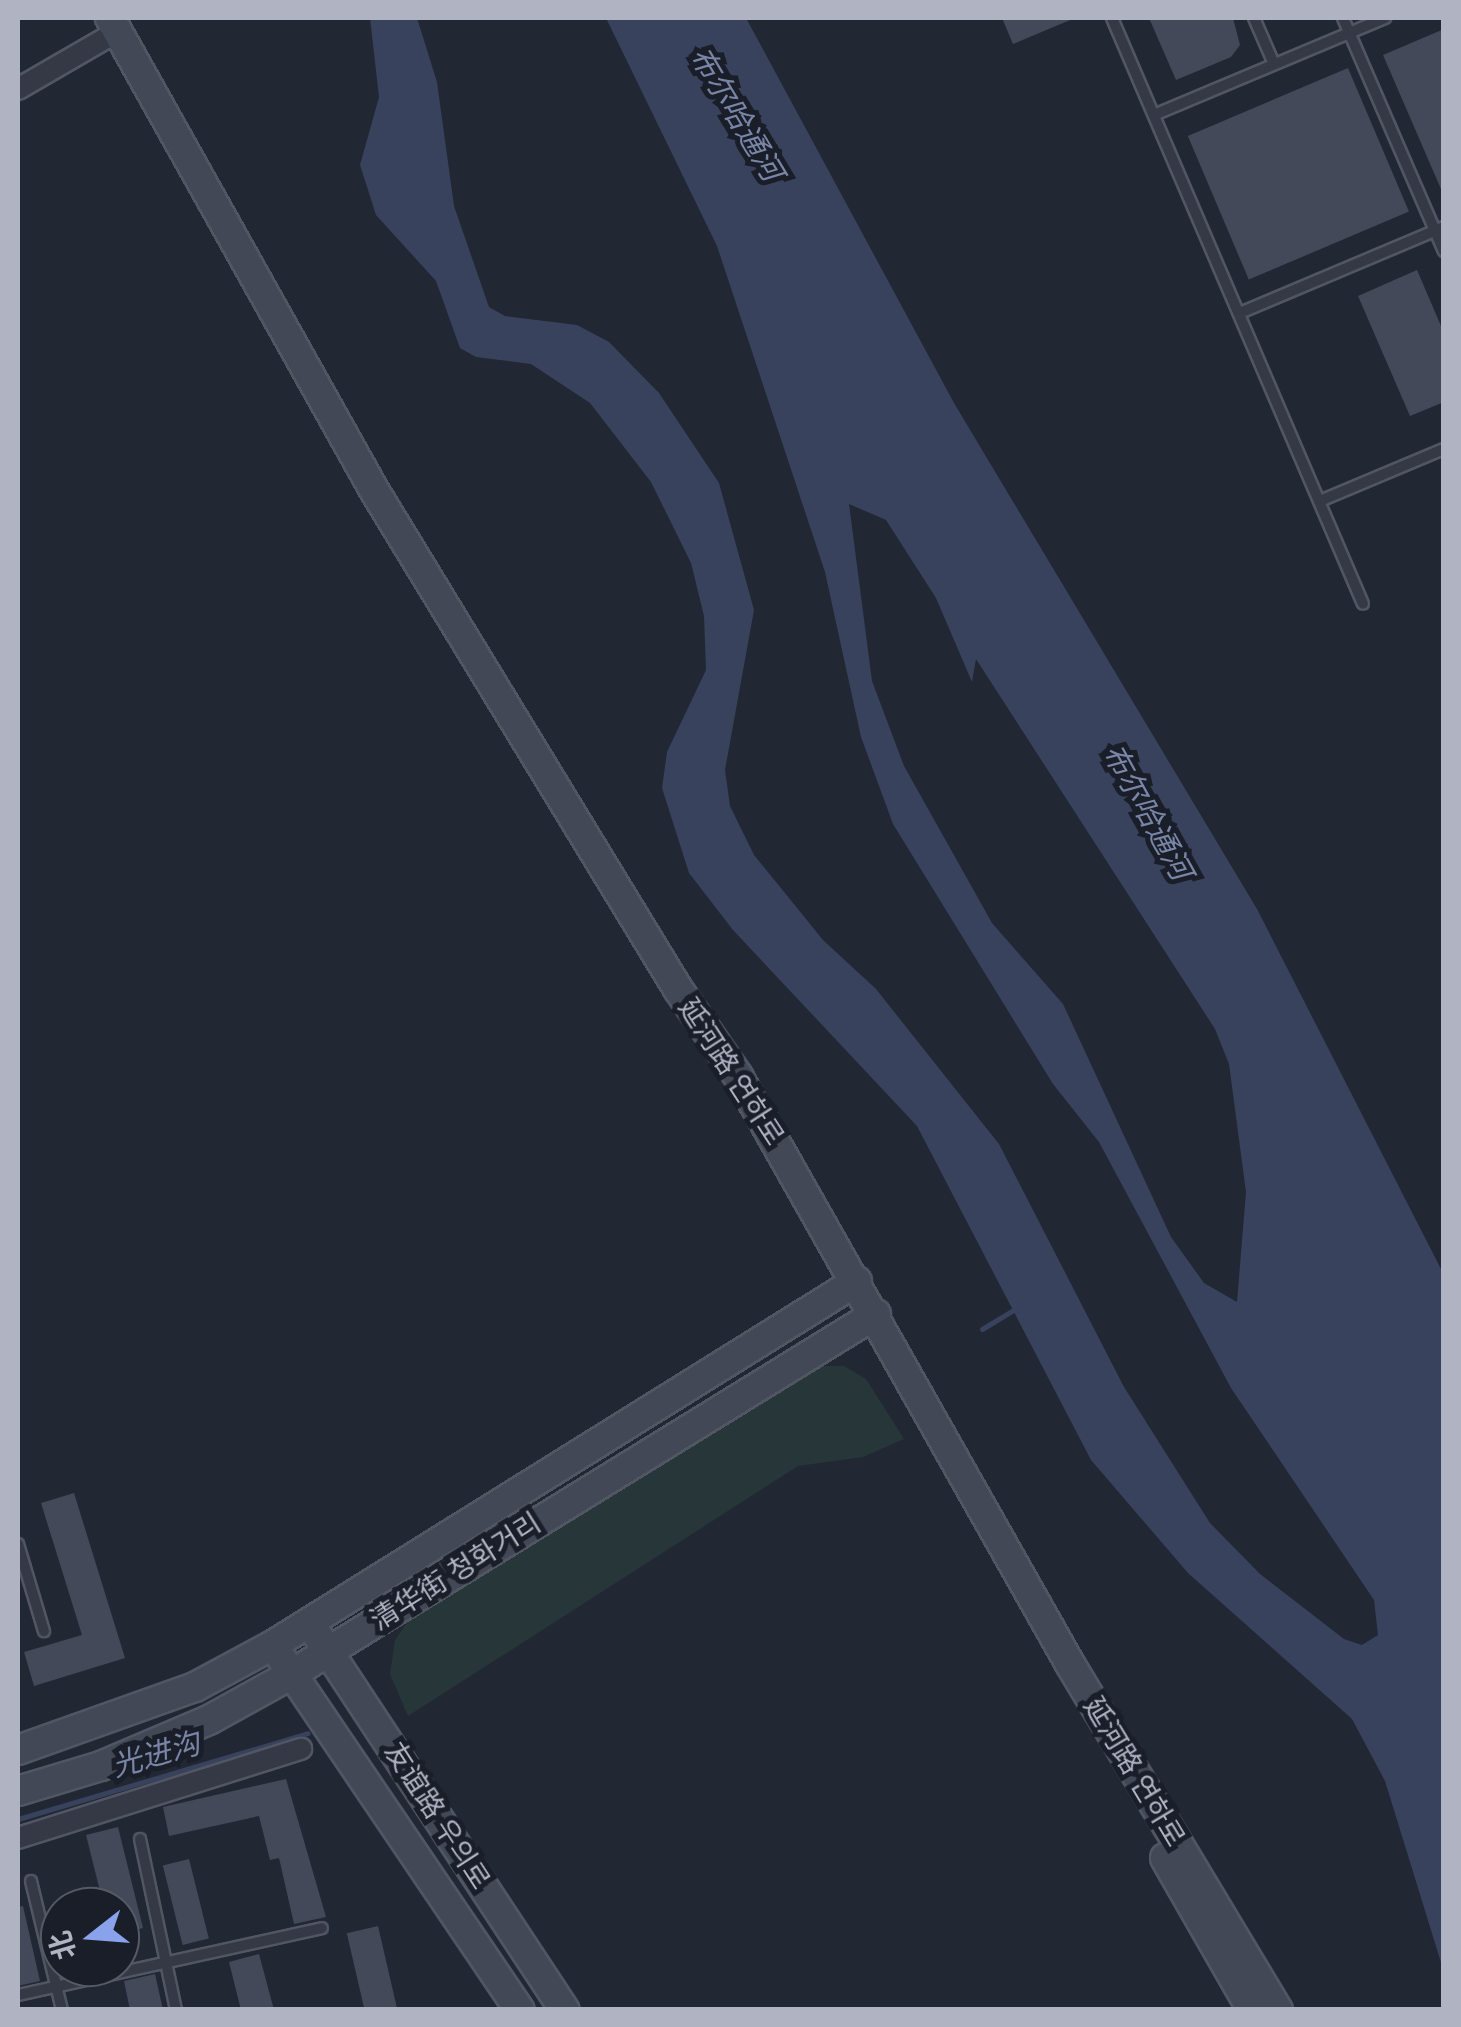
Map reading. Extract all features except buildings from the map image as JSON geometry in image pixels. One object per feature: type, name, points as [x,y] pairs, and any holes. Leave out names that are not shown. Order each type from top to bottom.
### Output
[{"type":"main road","name":"延河路 연하로","points":[[114,24],[374,490],[678,989],[730,1063],[849,1286],[1278,2010]]},
{"type":"main road","name":"清华街 청화거리","points":[[18,1750],[195,1687],[272,1645],[849,1286]]},
{"type":"main road","name":"延河路 연하로","points":[[868,1318],[1252,2010]]},
{"type":"main road","name":"清华街 청화거리","points":[[18,1790],[101,1766],[209,1720],[292,1674],[868,1318]]},
{"type":"main road","name":"友谊路 우의로","points":[[308,1622],[565,2010]]},
{"type":"main road","name":"友谊路 우의로","points":[[272,1645],[520,2010]]},
{"type":"street","points":[[18,89],[114,24]]},
{"type":"street","points":[[18,1838],[301,1748]]},
{"type":"lane","points":[[1112,18],[1363,604]]},
{"type":"lane","points":[[1254,18],[1274,64]]},
{"type":"lane","points":[[1343,18],[1439,229],[1444,251]]},
{"type":"lane","points":[[1154,115],[1385,18]]},
{"type":"lane","points":[[1240,313],[1439,229]]},
{"type":"lane","points":[[1320,501],[1444,449]]},
{"type":"lane","points":[[18,1544],[44,1631]]},
{"type":"lane","points":[[140,1838],[176,2010]]},
{"type":"lane","points":[[31,1881],[40,1919]]},
{"type":"lane","points":[[140,1968],[322,1928]]},
{"type":"lane","points":[[18,1995],[52,1987]]},
{"type":"shaded area","points":[[819,1366],[844,1366],[866,1379],[904,1439],[863,1457],[798,1466],[408,1716],[390,1674],[395,1640],[412,1615],[789,1378]]},
{"type":"water","name":"布尔哈通河","points":[[370,18],[417,18],[437,82],[454,206],[489,307],[505,316],[577,325],[609,342],[659,393],[719,483],[754,610],[725,770],[730,806],[754,855],[823,940],[876,989],[999,1144],[1124,1387],[1210,1523],[1260,1574],[1344,1639],[1362,1645],[1378,1635],[1374,1600],[1231,1388],[1099,1142],[1053,1084],[893,824],[861,737],[825,572],[717,246],[606,18],[746,18],[954,403],[1257,909],[1443,1273],[1443,1969],[1385,1781],[1352,1719],[1188,1573],[1091,1460],[917,1126],[733,930],[689,873],[662,788],[667,752],[706,670],[704,616],[691,563],[651,482],[590,403],[531,364],[476,357],[460,348],[436,281],[376,215],[360,165],[379,97]],"holes":[[[849,504],[886,520],[936,598],[972,682],[976,659],[1215,1029],[1229,1064],[1246,1192],[1237,1302],[1204,1283],[1171,1237],[1063,1004],[992,923],[904,766],[872,681]]]},
{"type":"waterway","name":"光进沟","points":[[982,1329],[1014,1310]]},
{"type":"waterway","name":"光进沟","points":[[18,1819],[308,1733]]}]
